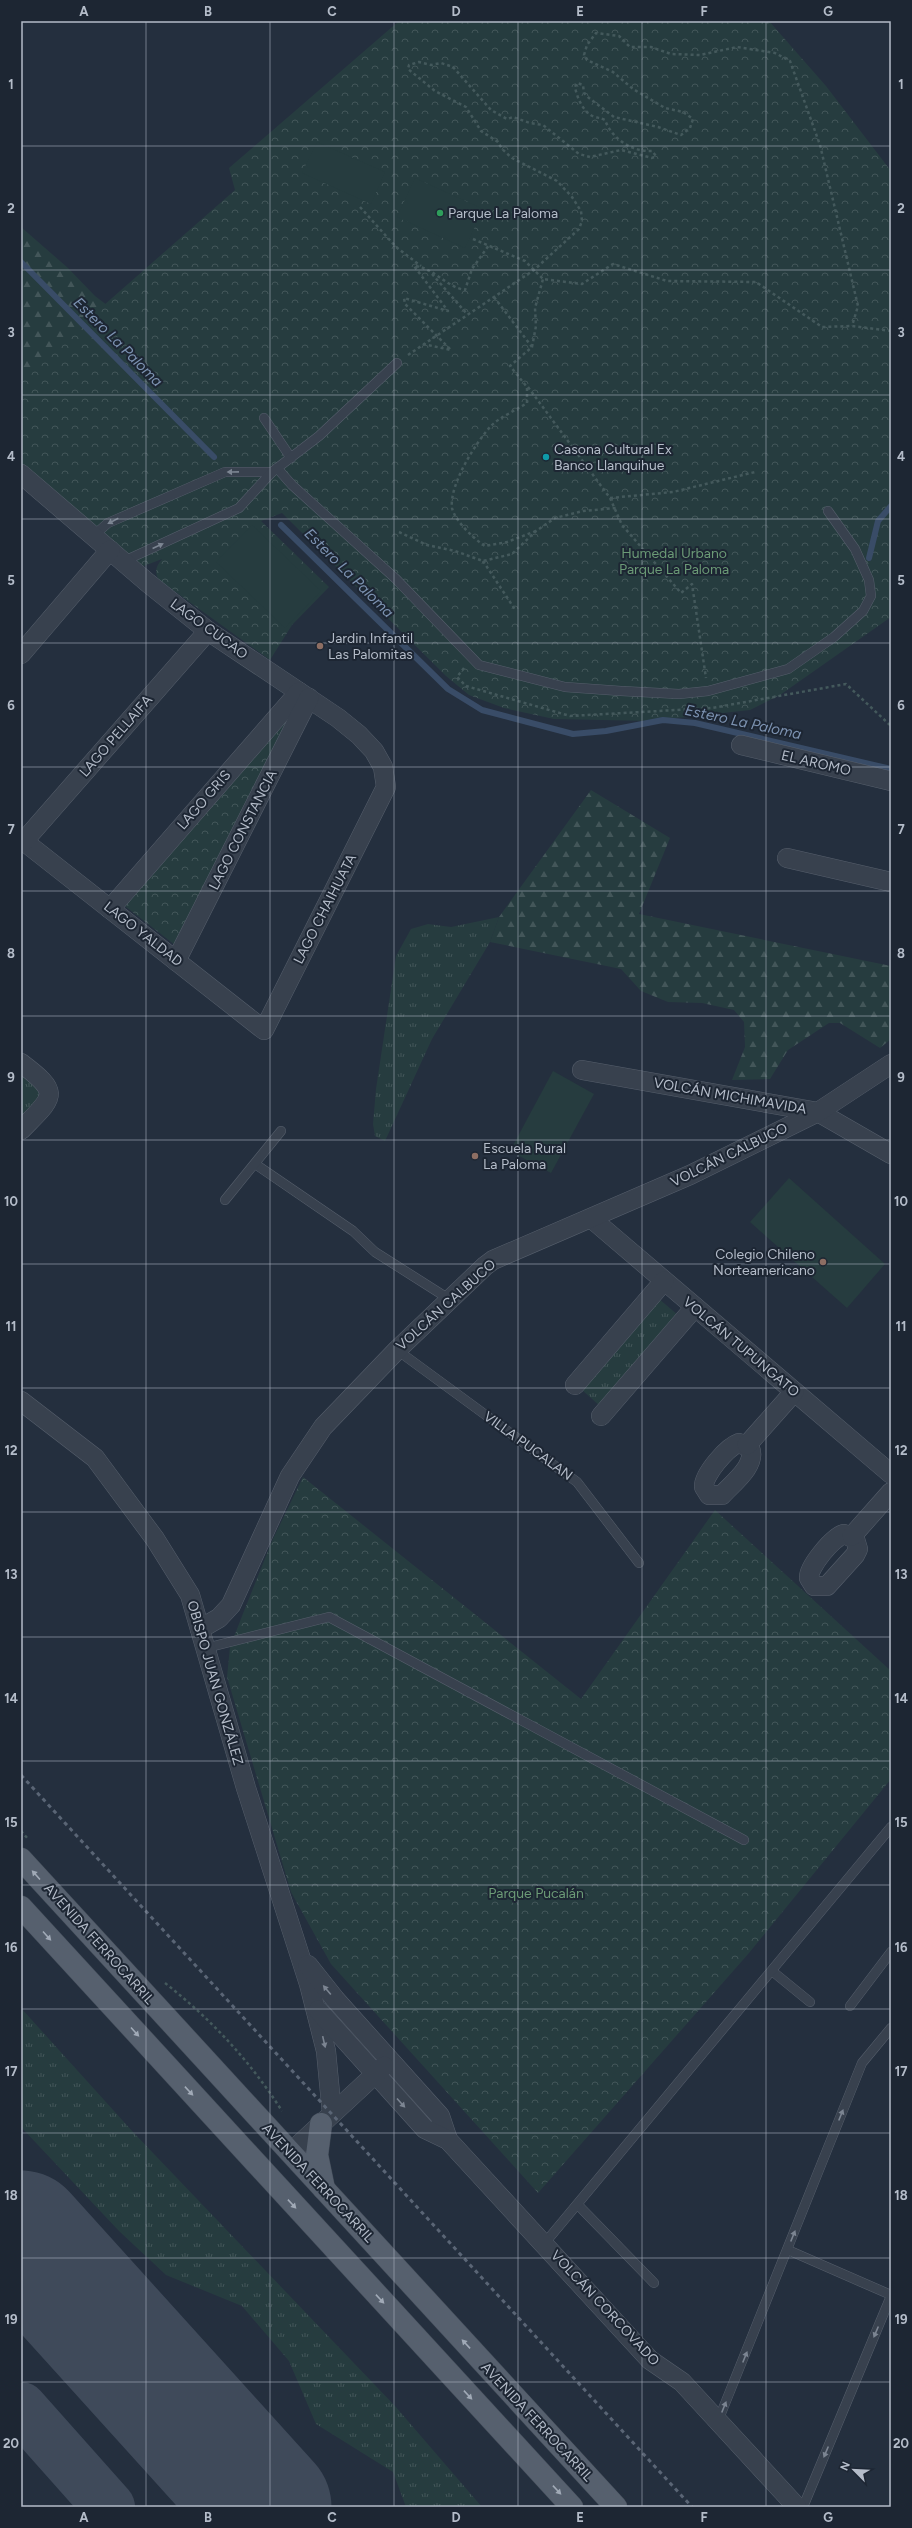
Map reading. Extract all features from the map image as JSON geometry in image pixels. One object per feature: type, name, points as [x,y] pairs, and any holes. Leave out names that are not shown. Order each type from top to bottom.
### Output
[{"type":"main road","name":"AVENIDA FERROCARRIL","points":[[21,1859],[616,2507]]},
{"type":"main road","points":[[21,1907],[572,2507]]},
{"type":"main road","points":[[326,2192],[317,2155],[327,2119]]},
{"type":"main road","points":[[266,2175],[290,2153]]},
{"type":"street","name":"LAGO CUCAO","points":[[21,474],[116,556],[208,631],[304,695],[359,734],[374,751],[383,767],[386,787]]},
{"type":"street","points":[[21,654],[116,556]]},
{"type":"street","name":"LAGO PELLAIFA","points":[[23,840],[208,631]]},
{"type":"street","name":"LAGO GRIS","points":[[110,909],[304,695]]},
{"type":"street","name":"LAGO CONSTANCIA","points":[[176,961],[304,695]]},
{"type":"street","name":"EL AROMO","points":[[741,745],[891,780]]},
{"type":"street","name":"LAGO CHAIHUATA","points":[[264,1030],[386,787]]},
{"type":"street","name":"LAGO YALDAD","points":[[23,840],[264,1030]]},
{"type":"street","points":[[787,858],[891,882]]},
{"type":"street","points":[[21,1063],[41,1078],[48,1086],[50,1093],[47,1103],[21,1130]]},
{"type":"street","name":"VOLCÁN CALBUCO","points":[[200,1629],[219,1618],[231,1604],[298,1462],[323,1427],[396,1350],[449,1299],[493,1260],[592,1219],[690,1175],[818,1112],[891,1064]]},
{"type":"street","name":"VOLCÁN MICHIMAVIDA","points":[[582,1070],[818,1112],[891,1154]]},
{"type":"street","name":"VOLCÁN TUPUNGATO","points":[[592,1219],[891,1474]]},
{"type":"street","points":[[575,1385],[664,1281]]},
{"type":"street","points":[[601,1416],[695,1307]]},
{"type":"street","points":[[747,1445],[794,1392]]},
{"type":"street","name":"OBISPO JUAN GONZÁLEZ","points":[[21,1401],[95,1458],[182,1581],[190,1595],[314,2003],[328,2064],[327,2119]]},
{"type":"street","points":[[852,1536],[891,1492]]},
{"type":"street","name":"OBISPO JUAN GONZÁLEZ","points":[[298,1951],[315,1976],[390,2060]]},
{"type":"street","name":"OBISPO JUAN GONZÁLEZ","points":[[314,2003],[375,2074]]},
{"type":"street","points":[[290,2153],[390,2060]]},
{"type":"street","name":"VOLCÁN CORCOVADO","points":[[390,2060],[440,2116],[448,2140]]},
{"type":"street","name":"VOLCÁN CORCOVADO","points":[[375,2074],[425,2129],[448,2140],[650,2360],[682,2382],[798,2507]]},
{"type":"lane","points":[[116,556],[239,508],[274,470],[291,458],[324,430],[397,363]]},
{"type":"lane","points":[[264,418],[291,458]]},
{"type":"lane","points":[[93,536],[108,523],[225,472],[274,470],[396,579],[479,665],[565,687],[679,694],[708,691],[788,669],[834,637],[863,611],[871,596],[869,580],[855,549],[828,511]]},
{"type":"lane","points":[[225,1200],[281,1131]]},
{"type":"lane","points":[[254,1164],[353,1231],[374,1252],[449,1299]]},
{"type":"lane","name":"VILLA PUCALAN","points":[[396,1350],[577,1482],[639,1563]]},
{"type":"lane","points":[[206,1648],[329,1617],[744,1840]]},
{"type":"lane","points":[[544,2244],[891,1827]]},
{"type":"lane","points":[[850,2006],[891,1952]]},
{"type":"lane","points":[[772,1971],[810,2002]]},
{"type":"lane","points":[[718,2421],[862,2063],[891,2028]]},
{"type":"lane","points":[[578,2205],[654,2283]]},
{"type":"lane","points":[[788,2250],[891,2296],[803,2507]]},
{"type":"path","points":[[489,245],[472,269],[465,290],[458,289],[421,266],[414,266],[448,311],[404,298],[405,304],[436,335],[451,350],[422,344],[436,335],[467,314],[494,297],[534,270],[579,229],[582,221],[581,211],[572,197],[557,181],[512,158],[502,149],[498,142],[481,131],[466,107],[435,91],[408,69],[409,65],[419,62],[431,65],[441,63],[453,67],[491,110],[507,119],[513,117],[530,123],[543,125],[579,154],[590,157],[621,150],[652,158],[656,156],[652,151],[643,152],[626,145],[618,139],[605,120],[585,111],[575,88],[577,83],[583,85],[584,93],[604,111],[625,121],[658,127],[681,135],[690,128],[693,119],[683,112],[665,108],[633,89],[613,72],[587,60],[584,55],[587,44],[596,33],[618,36],[630,46],[652,47],[671,54],[700,55],[737,47],[775,54],[790,61],[820,145],[858,306],[852,326]]},
{"type":"path","points":[[360,207],[396,247],[433,275],[467,314]]},
{"type":"path","points":[[473,238],[525,261],[543,279],[582,284],[613,264],[667,281],[756,282],[822,327],[852,326],[891,332]]},
{"type":"path","points":[[543,279],[536,303],[536,326],[532,347],[510,366],[528,387],[610,498],[616,508],[622,525],[681,593],[692,584],[699,645],[708,691]]},
{"type":"path","points":[[494,297],[532,347]]},
{"type":"path","points":[[528,387],[527,403],[492,425],[470,457],[455,485],[452,508],[471,537],[485,546],[507,542],[536,531]]},
{"type":"path","points":[[610,498],[672,492],[755,472]]},
{"type":"path","points":[[399,532],[427,545],[455,551],[483,561],[512,554],[536,531],[555,518],[583,511],[616,508]]},
{"type":"path","points":[[483,561],[516,610]]},
{"type":"green space","name":"Parque La Paloma","points":[[399,21],[769,21],[826,86],[891,171],[891,617],[780,695],[750,710],[650,721],[554,719],[504,708],[469,695],[446,676],[282,513],[261,521],[329,587],[292,625],[270,660],[159,580],[156,569],[162,559],[136,569],[21,466],[21,378],[235,190],[229,168]]},
{"type":"green space","points":[[317,142],[385,172],[371,204],[302,173]]},
{"type":"green space","name":"Parque La Paloma","points":[[415,178],[483,209],[465,248],[397,217]]},
{"type":"green space","points":[[21,227],[68,268],[95,296],[137,328],[21,405]]},
{"type":"green space","points":[[252,525],[321,591],[285,628],[216,562]]},
{"type":"green space","points":[[285,714],[290,718],[175,945],[121,903]]},
{"type":"green space","points":[[591,790],[670,838],[639,914],[891,966],[891,1039],[880,1048],[840,1023],[829,1023],[788,1050],[770,1079],[732,1080],[745,1047],[744,1022],[734,1010],[702,1003],[668,1002],[641,991],[621,969],[490,942],[499,917]]},
{"type":"green space","points":[[499,917],[490,942],[432,1039],[385,1141],[375,1136],[373,1124],[376,1089],[396,956],[411,929],[428,924],[451,927]]},
{"type":"green space","points":[[21,1071],[44,1094],[21,1121]]},
{"type":"green space","points":[[553,1071],[594,1094],[551,1173],[510,1151]]},
{"type":"green space","points":[[789,1178],[885,1264],[847,1308],[750,1222]]},
{"type":"green space","points":[[659,1299],[678,1315],[601,1407],[581,1389]]},
{"type":"green space","name":"Parque Pucalán","points":[[303,1477],[581,1699],[715,1510],[891,1671],[891,1779],[749,1953],[538,2193],[331,1964],[291,1892],[227,1677],[230,1647],[272,1541]]},
{"type":"green space","points":[[21,2008],[133,2132],[395,2406],[482,2507],[406,2507],[393,2472],[316,2424],[289,2361],[242,2306],[166,2275],[119,2231],[21,2127]]},
{"type":"waterway","name":"Estero La Paloma","points":[[21,262],[214,457]]},
{"type":"waterway","points":[[869,558],[878,521],[891,506]]},
{"type":"waterway","name":"Estero La Paloma","points":[[281,525],[448,689],[482,710],[573,734],[606,731],[663,720],[695,723],[891,769]]},
{"type":"taxiway","points":[[21,2268],[37,2254]]},
{"type":"taxiway","points":[[21,2408],[109,2507]]},
{"type":"runway","points":[[21,2236],[266,2507]]},
{"type":"railway","points":[[21,1775],[692,2507]]},
{"type":"place","name":"Parque La Paloma","points":[[440,213]]},
{"type":"place","name":"Casona Cultural Ex Banco Llanquihue","points":[[546,457]]},
{"type":"place","name":"Jardin Infantil Las Palomitas","points":[[320,646]]},
{"type":"place","name":"Escuela Rural La Paloma","points":[[475,1156]]},
{"type":"place","name":"Colegio Chileno Norteamericano","points":[[823,1262]]},
{"type":"park label","name":"Humedal Urbano Parque La Paloma","points":[[674,562]]}]
